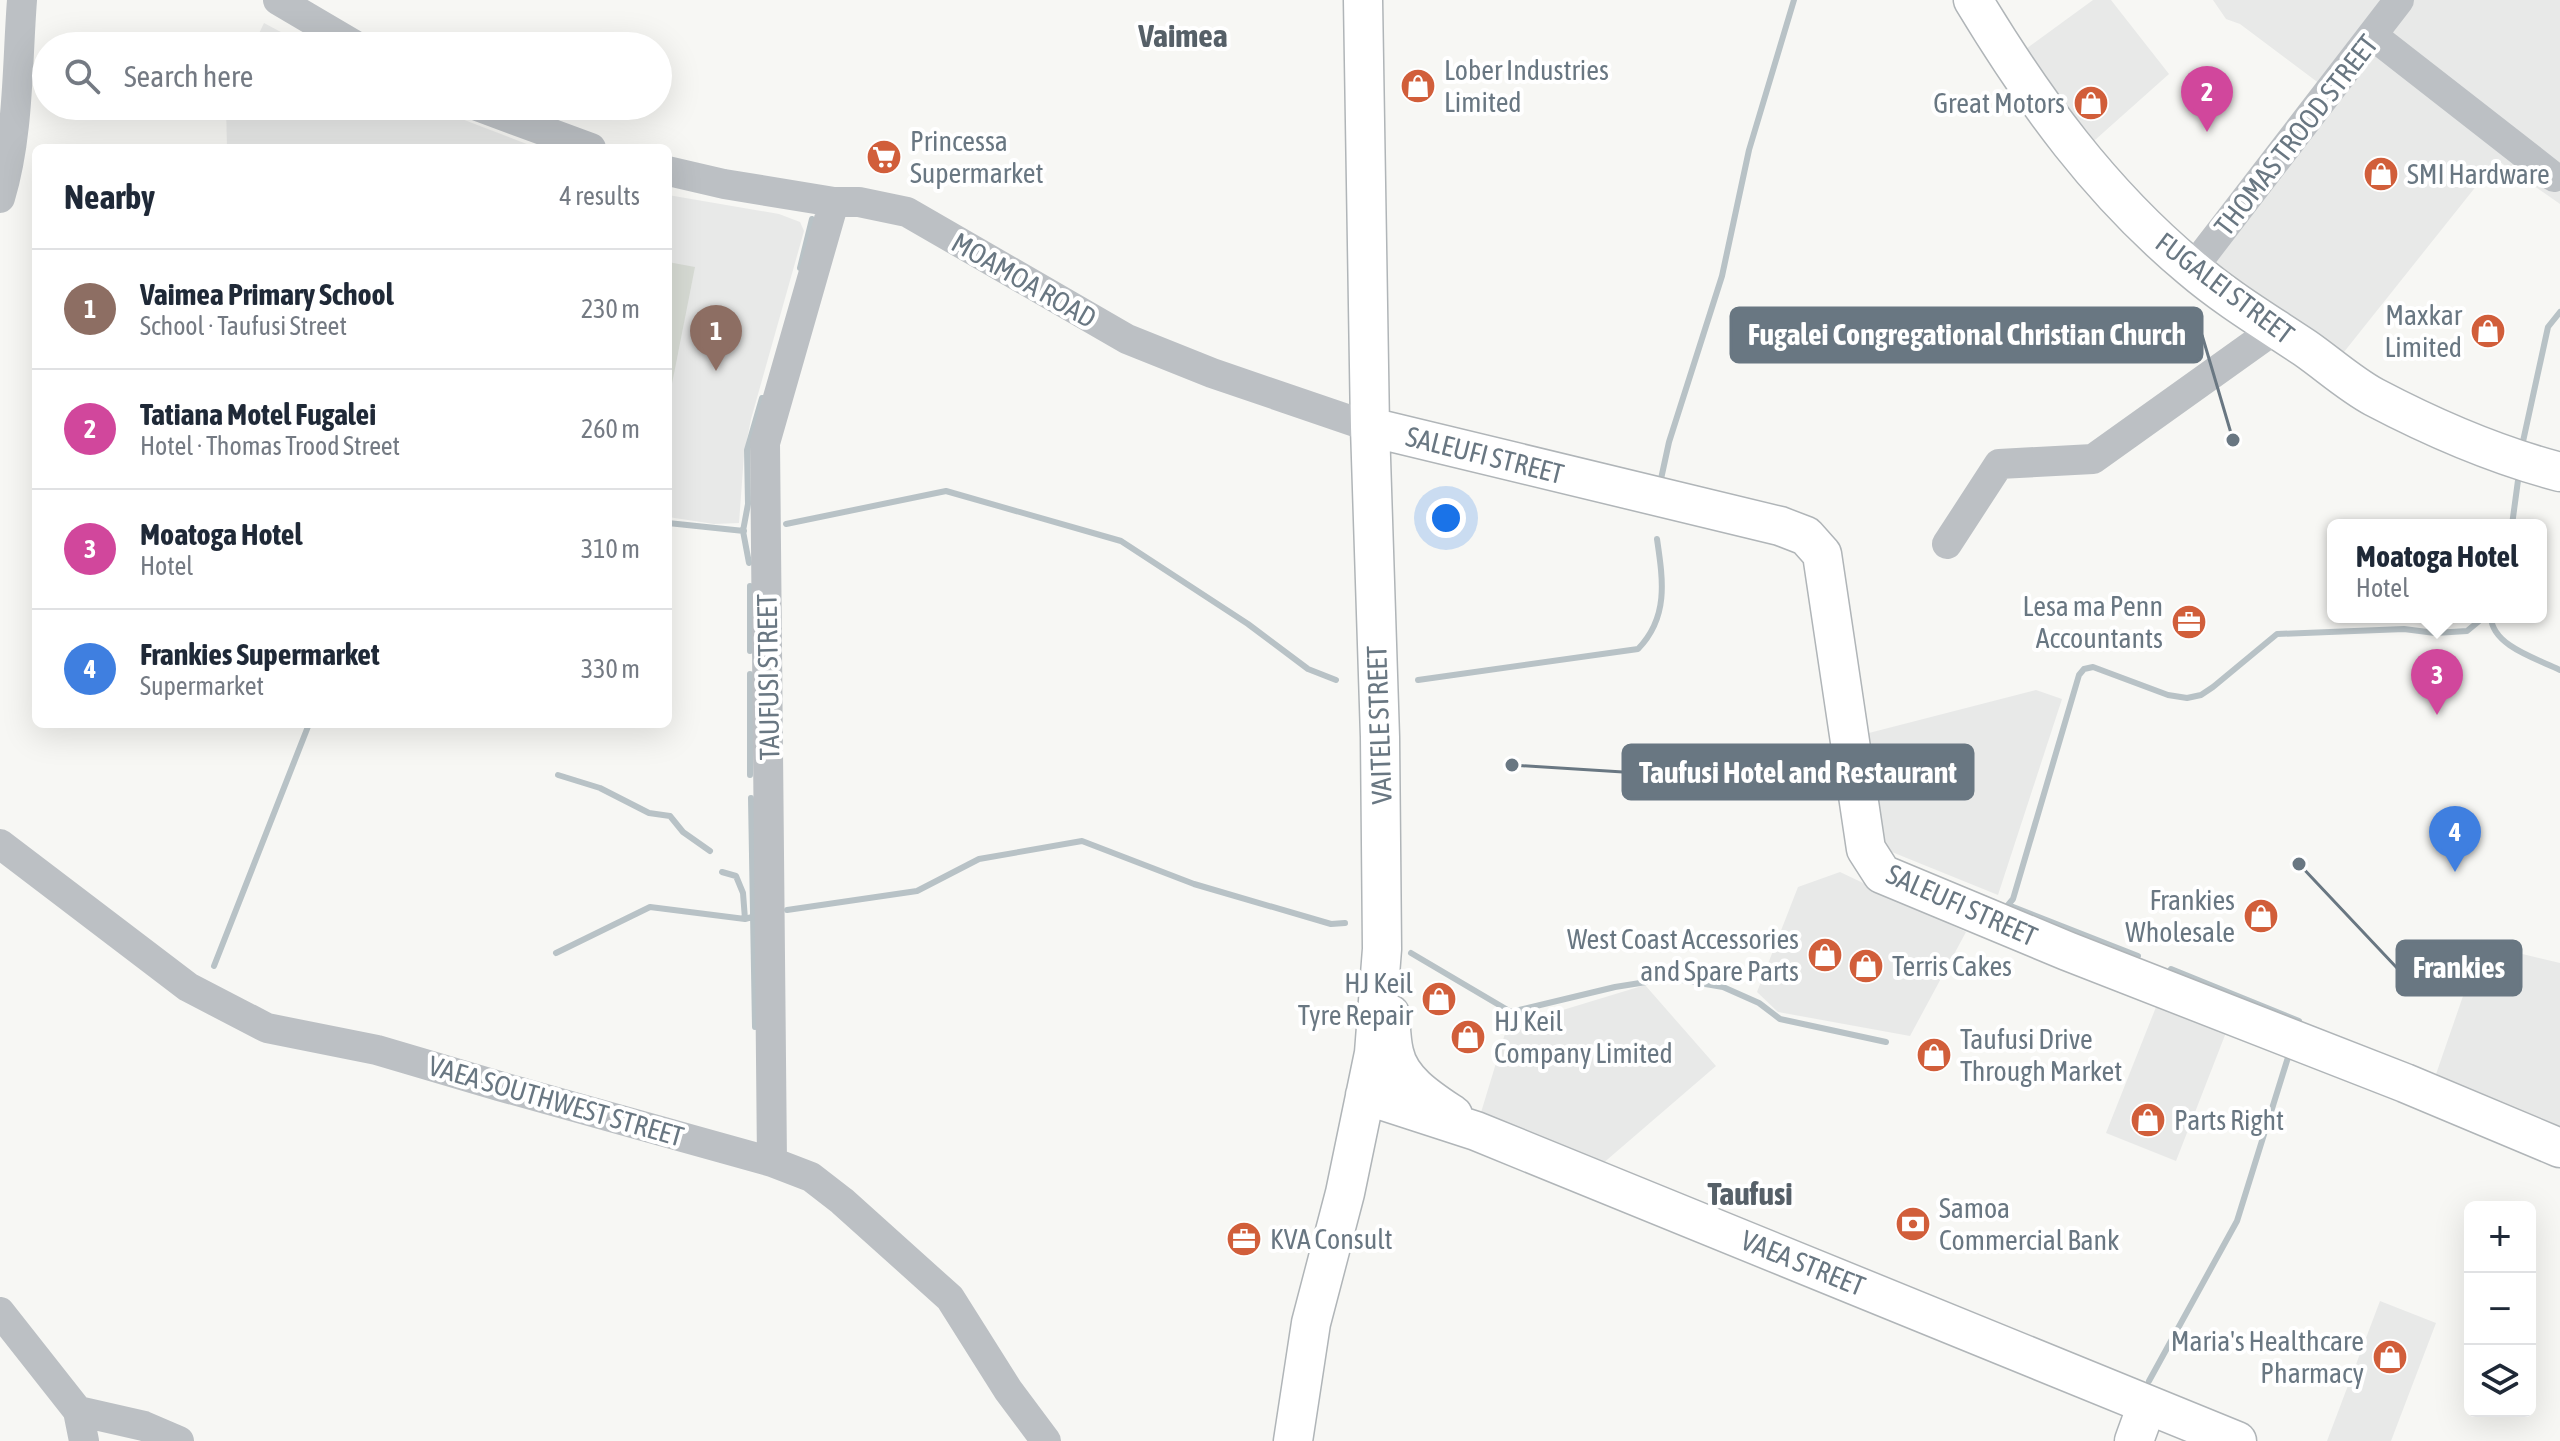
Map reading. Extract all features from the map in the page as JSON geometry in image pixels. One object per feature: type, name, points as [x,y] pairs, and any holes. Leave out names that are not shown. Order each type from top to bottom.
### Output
[{"type":"main road","name":"VAITELE STREET","points":[[1293,1441],[1311,1323],[1345,1193],[1374,1053],[1378,1006],[1383,892],[1370,427],[1363,0]]},
{"type":"main road","name":"FUGALEI STREET","points":[[1973,0],[2060,132],[2146,228],[2192,269],[2373,396],[2506,456],[2553,470]]},
{"type":"main road","name":"SALEUFI STREET","points":[[1370,427],[1780,526],[1806,536],[1822,554],[1866,849],[1882,874],[2560,1148]]},
{"type":"main road","points":[[1383,892],[1392,971],[1390,1010],[1394,1053],[1403,1073],[1417,1089],[1476,1131]]},
{"type":"main road","name":"VAEA STREET","points":[[1365,1095],[1476,1131],[2237,1441]]},
{"type":"main road","points":[[1345,1193],[1374,1142],[1387,1133],[1405,1126],[1476,1131]]},
{"type":"main road","points":[[2134,1441],[2147,1405]]},
{"type":"street","points":[[0,198],[7,176],[14,116],[22,0]]},
{"type":"street","points":[[278,0],[332,32]]},
{"type":"street","name":"THOMAS TROOD STREET","points":[[2192,269],[2399,0]]},
{"type":"street","points":[[2372,35],[2554,177]]},
{"type":"street","points":[[515,120],[580,144]]},
{"type":"street","name":"MOAMOA ROAD","points":[[672,172],[724,184],[834,202],[859,202],[907,212],[1127,339],[1225,378],[1370,427]]},
{"type":"street","name":"TAUFUSI STREET","points":[[772,1162],[765,443],[834,202]]},
{"type":"street","points":[[1947,544],[1999,464],[2093,459],[2275,329]]},
{"type":"street","name":"VAEA SOUTHWEST STREET","points":[[0,844],[188,987],[267,1028],[377,1050],[772,1162],[811,1177],[950,1298],[1008,1390],[1046,1441]]},
{"type":"street","points":[[0,1312],[78,1411],[84,1441]]},
{"type":"street","points":[[78,1411],[144,1426],[179,1441]]},
{"type":"shaded area","name":"Great Motors","points":[[2093,0],[2111,0],[2169,74],[2086,148],[2015,57]]},
{"type":"shaded area","name":"SMI Hardware","points":[[2213,0],[2560,0],[2560,204],[2497,160],[2340,357],[2211,261],[2336,96],[2240,24],[2226,19]]},
{"type":"shaded area","points":[[264,23],[281,32],[260,32]]},
{"type":"shaded area","points":[[226,120],[464,120],[527,144],[227,144]]},
{"type":"shaded area","points":[[672,196],[779,214],[800,222],[804,231],[751,419],[744,455],[739,523],[714,524],[672,518]]},
{"type":"shaded area","points":[[672,263],[695,267],[672,384]]},
{"type":"shaded area","points":[[2036,690],[2062,699],[1998,895],[1877,846],[1865,734]]},
{"type":"shaded area","points":[[1840,872],[1966,932],[1910,1036],[1778,1012],[1757,992],[1798,887]]},
{"type":"shaded area","points":[[2481,944],[2560,963],[2560,1138],[2434,1080]]},
{"type":"shaded area","points":[[1645,985],[1716,1066],[1601,1165],[1479,1119],[1507,1027]]},
{"type":"shaded area","points":[[2158,1002],[2227,1030],[2176,1161],[2106,1133]]},
{"type":"shaded area","points":[[2380,1301],[2436,1323],[2391,1441],[2327,1441]]},
{"type":"waterway","points":[[1661,479],[1669,442],[1722,276],[1749,150],[1794,0]]},
{"type":"waterway","points":[[800,268],[812,219]]},
{"type":"waterway","points":[[2522,446],[2548,327],[2560,312]]},
{"type":"waterway","points":[[749,563],[743,531],[748,504],[747,450],[762,398]]},
{"type":"waterway","points":[[2513,519],[2519,473]]},
{"type":"waterway","points":[[786,524],[946,491],[1121,541],[1248,624],[1308,669],[1336,680]]},
{"type":"waterway","points":[[672,523],[744,531]]},
{"type":"waterway","points":[[1418,680],[1638,649],[1648,637],[1659,611],[1662,583],[1657,539]]},
{"type":"waterway","points":[[750,586],[750,651]]},
{"type":"waterway","points":[[2138,956],[2008,905],[2013,899],[2079,675],[2084,669],[2093,667],[2168,695],[2187,698],[2201,695],[2213,687],[2277,634],[2404,629],[2435,633],[2467,631],[2477,623]]},
{"type":"waterway","points":[[2492,623],[2507,644],[2560,670]]},
{"type":"waterway","points":[[750,674],[750,775]]},
{"type":"waterway","points":[[214,966],[307,728]]},
{"type":"waterway","points":[[558,775],[600,788],[649,813],[670,816],[683,832],[710,851]]},
{"type":"waterway","points":[[751,798],[755,1027]]},
{"type":"waterway","points":[[787,910],[917,891],[979,859],[1082,841],[1194,884],[1331,924],[1345,923]]},
{"type":"waterway","points":[[722,872],[736,876],[743,893],[745,919]]},
{"type":"waterway","points":[[556,953],[650,907],[745,919],[752,917]]},
{"type":"waterway","points":[[1411,953],[1511,1012],[1615,987],[1682,980],[1723,987],[1759,1003],[1780,1019],[1886,1042]]},
{"type":"waterway","points":[[2171,969],[2299,1021]]},
{"type":"waterway","points":[[2149,1381],[2237,1221],[2290,1051]]},
{"type":"place","name":"Lober Industries Limited","points":[[1418,86]]},
{"type":"place","name":"Great Motors","points":[[2091,103]]},
{"type":"place","name":"Tatiana Motel Fugalei","points":[[2207,132]]},
{"type":"place","name":"Princessa Supermarket","points":[[884,157]]},
{"type":"place","name":"SMI Hardware","points":[[2381,174]]},
{"type":"place","name":"Maxkar Limited","points":[[2488,331]]},
{"type":"place","name":"Vaimea Primary School","points":[[716,371]]},
{"type":"place","name":"Fugalei Congregational Christian Church","points":[[2233,440]]},
{"type":"place","name":"Lesa ma Penn Accountants","points":[[2189,622]]},
{"type":"place","name":"Moatoga Hotel","points":[[2437,715]]},
{"type":"place","name":"Taufusi Hotel and Restaurant","points":[[1512,765]]},
{"type":"place","name":"Frankies","points":[[2299,864]]},
{"type":"place","name":"Frankies Supermarket","points":[[2455,872]]},
{"type":"place","name":"Frankies Wholesale","points":[[2261,916]]},
{"type":"place","name":"West Coast Accessories and Spare Parts","points":[[1825,955]]},
{"type":"place","name":"Terris Cakes","points":[[1866,966]]},
{"type":"place","name":"HJ Keil Tyre Repair","points":[[1439,999]]},
{"type":"place","name":"HJ Keil Company Limited","points":[[1468,1037]]},
{"type":"place","name":"Taufusi Drive Through Market","points":[[1934,1055]]},
{"type":"place","name":"Parts Right","points":[[2148,1120]]},
{"type":"place","name":"Samoa Commercial Bank","points":[[1913,1224]]},
{"type":"place","name":"KVA Consult","points":[[1244,1239]]},
{"type":"place","name":"Maria's Healthcare Pharmacy","points":[[2390,1357]]},
{"type":"district","name":"Vaimea","points":[[1183,36]]},
{"type":"district","name":"Taufusi","points":[[1750,1194]]}]
